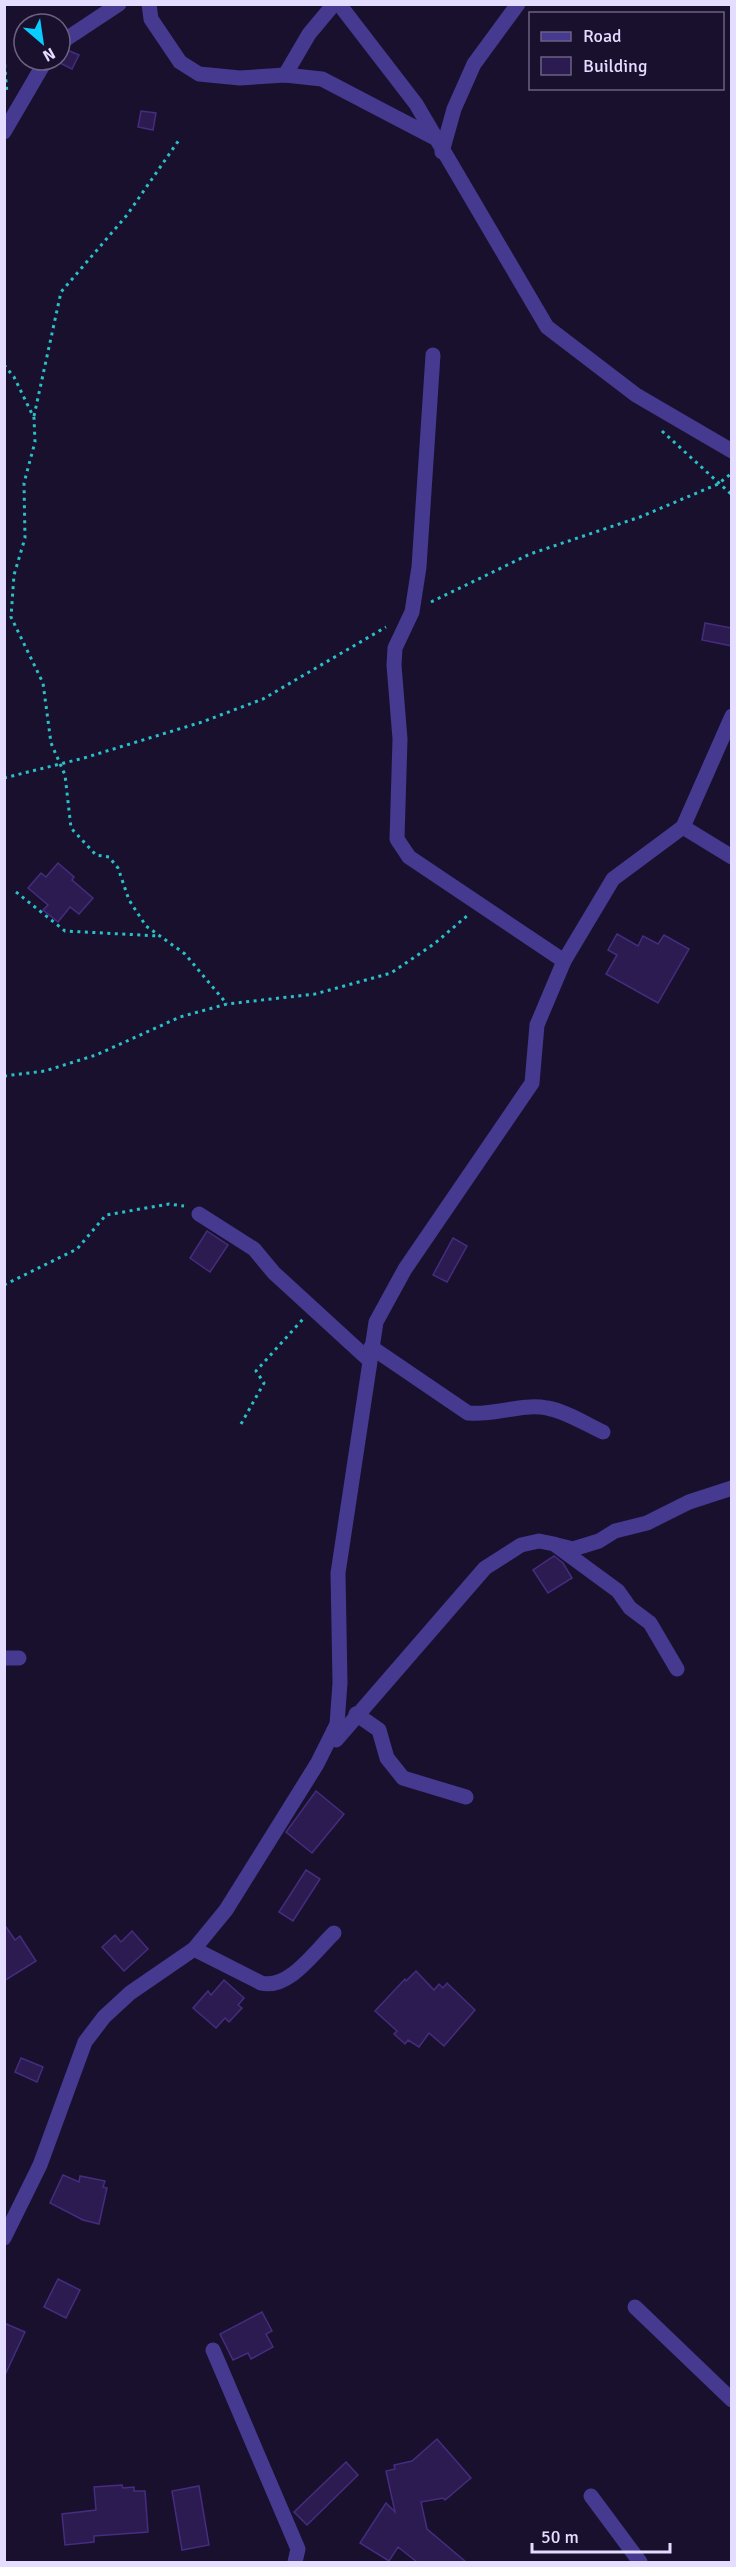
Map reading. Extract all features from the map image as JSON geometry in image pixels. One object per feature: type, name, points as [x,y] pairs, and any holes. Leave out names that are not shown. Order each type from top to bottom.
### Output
[{"type":"street","points":[[72,35],[119,4]]},
{"type":"street","points":[[149,4],[152,19],[180,62],[199,74],[240,78],[285,75],[322,79],[336,84],[439,145]]},
{"type":"street","points":[[285,75],[309,34],[334,4]]},
{"type":"street","points":[[339,4],[416,104],[547,327],[636,395],[732,451]]},
{"type":"street","points":[[439,145],[474,64],[510,8]]},
{"type":"street","points":[[4,132],[39,72]]},
{"type":"street","points":[[433,355],[418,567],[412,612],[395,648],[394,664],[400,739],[397,839],[409,857],[564,961]]},
{"type":"street","points":[[4,2238],[40,2165],[85,2042],[104,2017],[130,1994],[194,1949],[226,1910],[317,1764],[337,1724],[340,1683],[338,1573],[376,1322],[405,1269],[532,1083],[537,1025],[564,961],[613,879],[683,827],[728,737],[732,716]]},
{"type":"street","points":[[683,827],[732,858]]},
{"type":"street","points":[[199,1214],[254,1249],[274,1273],[312,1309],[370,1353],[468,1413],[485,1415],[521,1408],[548,1408],[603,1432]]},
{"type":"street","points":[[317,1764],[356,1714],[485,1568],[521,1545],[539,1541],[573,1549],[599,1541],[615,1531],[647,1523],[689,1502],[732,1488]]},
{"type":"street","points":[[554,1544],[618,1590],[630,1608],[650,1623],[677,1669]]},
{"type":"street","points":[[356,1714],[379,1730],[387,1758],[403,1778],[466,1797]]},
{"type":"street","points":[[194,1949],[261,1983],[273,1986],[284,1981],[334,1933]]},
{"type":"street","points":[[635,2307],[732,2400]]},
{"type":"street","points":[[213,2350],[298,2549],[295,2562]]},
{"type":"street","points":[[591,2496],[640,2562]]},
{"type":"path","points":[[179,140],[127,215],[61,292],[34,418],[35,442],[24,483],[25,538],[14,575],[11,617],[43,683],[51,743],[65,775],[71,828],[96,855],[109,857],[118,868],[129,900],[146,926],[185,954],[226,1004]]},
{"type":"path","points":[[4,365],[14,377],[34,418]]},
{"type":"path","points":[[658,428],[732,495]]},
{"type":"path","points":[[4,778],[202,722],[263,699],[412,612],[530,554],[640,517],[718,484],[732,473]]},
{"type":"path","points":[[16,892],[65,932],[161,936]]},
{"type":"path","points":[[4,1076],[45,1071],[96,1055],[180,1017],[226,1004],[315,994],[391,973],[434,944],[481,905]]},
{"type":"path","points":[[4,1285],[18,1276],[77,1249],[106,1215],[169,1204],[184,1206],[199,1214]]},
{"type":"path","points":[[241,1424],[264,1383],[256,1371],[312,1309]]},
{"type":"building","points":[[72,52],[79,55],[72,69]]},
{"type":"building","points":[[141,111],[156,113],[153,130],[138,127]]},
{"type":"building","points":[[705,623],[732,628],[732,646],[702,640]]},
{"type":"building","points":[[58,863],[74,877],[72,880],[93,898],[79,914],[70,907],[58,922],[43,910],[48,905],[28,888],[41,873],[46,877]]},
{"type":"building","points":[[617,934],[638,946],[643,936],[658,944],[664,935],[689,949],[658,1003],[606,974],[617,955],[608,950]]},
{"type":"building","points":[[207,1231],[228,1245],[210,1272],[190,1258]]},
{"type":"building","points":[[453,1238],[467,1246],[447,1282],[433,1275]]},
{"type":"building","points":[[554,1556],[563,1563],[572,1578],[548,1593],[533,1570]]},
{"type":"building","points":[[316,1791],[344,1814],[312,1853],[286,1832]]},
{"type":"building","points":[[306,1870],[320,1879],[293,1921],[279,1912]]},
{"type":"building","points":[[4,1924],[15,1940],[20,1936],[36,1961],[4,1981]]},
{"type":"building","points":[[132,1931],[148,1949],[124,1971],[102,1947],[115,1935],[121,1942]]},
{"type":"building","points":[[416,1971],[434,1990],[439,1984],[443,1988],[447,1983],[475,2010],[444,2046],[429,2033],[419,2047],[408,2040],[405,2044],[394,2034],[397,2031],[375,2011],[405,1979],[406,1981]]},
{"type":"building","points":[[224,1980],[244,1998],[238,2005],[242,2008],[229,2022],[225,2018],[216,2028],[193,2008],[208,1991],[211,1995]]},
{"type":"building","points":[[21,2058],[43,2067],[37,2082],[15,2072]]},
{"type":"building","points":[[63,2175],[79,2182],[80,2176],[105,2181],[103,2187],[107,2188],[99,2224],[83,2220],[50,2203]]},
{"type":"building","points":[[58,2279],[80,2290],[66,2318],[44,2307]]},
{"type":"building","points":[[262,2312],[272,2331],[266,2334],[273,2347],[251,2359],[248,2353],[233,2360],[220,2334]]},
{"type":"building","points":[[4,2323],[25,2332],[4,2377]]},
{"type":"building","points":[[437,2439],[471,2478],[445,2500],[443,2498],[421,2502],[427,2529],[466,2562],[417,2562],[398,2547],[389,2561],[360,2543],[386,2503],[395,2512],[386,2471],[395,2469],[394,2465],[412,2461]]},
{"type":"building","points":[[346,2462],[358,2475],[307,2525],[294,2512]]},
{"type":"building","points":[[122,2485],[123,2488],[134,2487],[134,2491],[145,2491],[148,2532],[94,2536],[94,2542],[65,2545],[62,2514],[96,2510],[94,2487]]},
{"type":"building","points":[[199,2486],[209,2545],[182,2550],[172,2491]]}]
